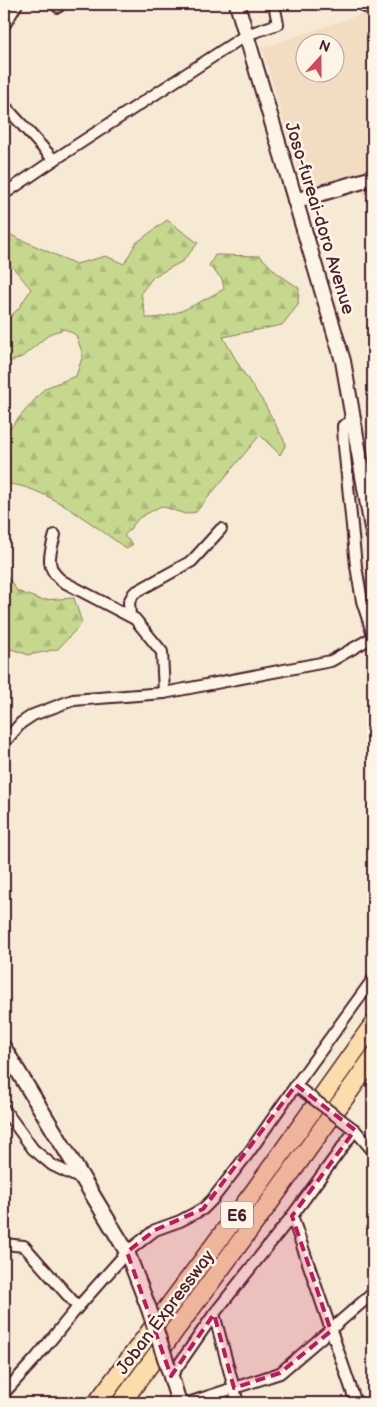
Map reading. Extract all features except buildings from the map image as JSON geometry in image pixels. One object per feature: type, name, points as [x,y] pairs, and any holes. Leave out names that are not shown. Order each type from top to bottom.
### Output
[{"type":"highway","name":"Joban Expressway","points":[[97,1403],[256,1189],[373,1025]]},
{"type":"highway","name":"Joban Expressway","points":[[121,1403],[272,1199],[373,1058]]},
{"type":"street","points":[[4,26],[17,4]]},
{"type":"street","points":[[55,4],[58,7],[61,4]]},
{"type":"street","name":"Joso-fureai-doro Avenue","points":[[237,4],[343,361],[373,534]]},
{"type":"street","points":[[364,4],[364,7],[373,4]]},
{"type":"street","points":[[4,194],[246,35],[278,24],[277,5]]},
{"type":"street","points":[[4,105],[54,160]]},
{"type":"street","points":[[296,201],[373,178]]},
{"type":"street","points":[[4,743],[21,723],[33,715],[73,700],[164,693],[331,661],[373,636],[362,601],[356,566],[344,446],[343,426],[354,420]]},
{"type":"street","points":[[130,616],[129,602],[134,593],[192,561],[221,529]]},
{"type":"street","points":[[55,534],[50,553],[50,564],[53,574],[62,581],[136,619],[162,652],[164,693]]},
{"type":"street","points":[[4,1393],[127,1252],[155,1230],[180,1221],[203,1209],[212,1200],[298,1087],[373,979]]},
{"type":"street","points":[[4,1048],[127,1252],[149,1309],[180,1403]]},
{"type":"street","points":[[298,1087],[356,1130],[373,1151]]},
{"type":"street","points":[[4,1109],[33,1149],[52,1164],[84,1181]]},
{"type":"street","points":[[170,1371],[292,1216],[356,1130]]},
{"type":"street","points":[[292,1216],[356,1403]]},
{"type":"street","points":[[4,1244],[24,1246],[78,1306]]},
{"type":"street","points":[[188,1403],[280,1374],[373,1292]]},
{"type":"street","points":[[214,1314],[238,1403]]},
{"type":"highlighted area","points":[[296,1085],[355,1130],[292,1216],[331,1331],[280,1373],[234,1388],[214,1314],[171,1376],[127,1252],[155,1230],[203,1209]]},
{"type":"shaded area","points":[[373,10],[373,172],[305,192],[262,48],[294,37],[294,82],[344,82],[344,32],[309,32]]},
{"type":"shaded area","points":[[373,184],[373,222],[360,188]]},
{"type":"green space","points":[[167,220],[198,243],[183,261],[153,277],[141,293],[146,318],[156,318],[176,313],[224,289],[222,279],[209,266],[215,255],[260,256],[277,273],[299,288],[298,305],[282,325],[223,337],[264,403],[286,444],[280,455],[260,435],[196,512],[185,514],[161,506],[139,518],[124,536],[133,544],[127,549],[51,498],[19,486],[4,484],[4,435],[45,388],[76,376],[83,355],[76,335],[65,329],[51,333],[22,357],[4,364],[4,323],[19,308],[31,289],[4,257],[4,232],[76,264],[106,256],[124,264],[136,243]]},
{"type":"green space","points":[[4,571],[17,591],[41,600],[74,598],[82,623],[58,649],[29,655],[8,648],[4,642]]}]
